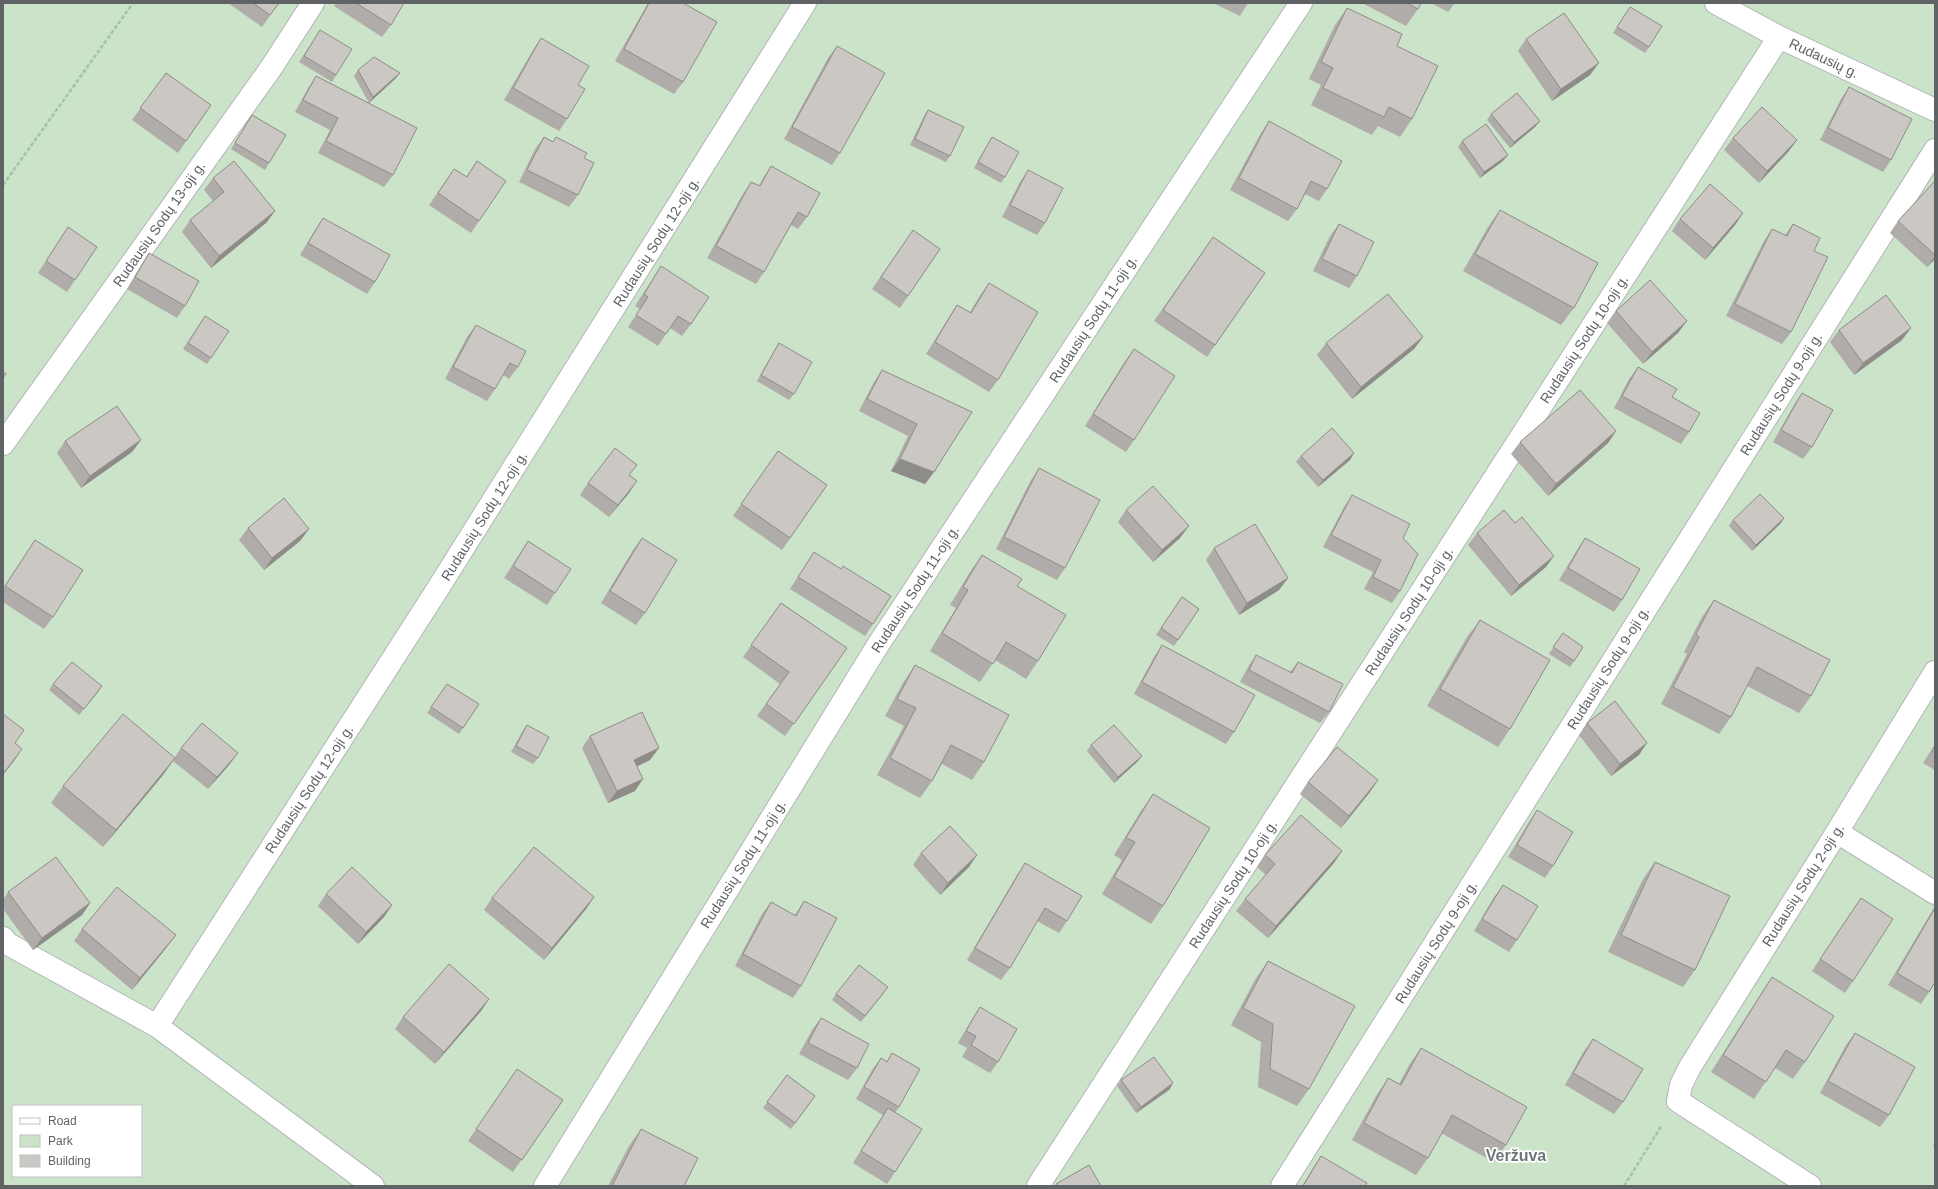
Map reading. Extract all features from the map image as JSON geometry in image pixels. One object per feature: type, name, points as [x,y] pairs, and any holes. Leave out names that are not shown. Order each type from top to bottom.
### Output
[{"type":"street","name":"Rudausių Sodų 13-oji g.","points":[[3,444],[271,68],[313,3]]},
{"type":"street","name":"Rudausių Sodų 12-oji g.","points":[[157,1026],[438,590],[806,3]]},
{"type":"street","name":"Rudausių Sodų 11-oji g.","points":[[545,1186],[878,645],[1301,3]]},
{"type":"street","name":"Rudausių g.","points":[[1716,3],[1779,37],[1935,110]]},
{"type":"street","name":"Rudausių Sodų 10-oji g.","points":[[1038,1186],[1779,37]]},
{"type":"street","name":"Rudausių Sodų 9-oji g.","points":[[1282,1186],[1935,150]]},
{"type":"street","name":"Rudausių Sodų 2-oji g.","points":[[1678,1101],[1681,1085],[1690,1067],[1935,672]]},
{"type":"street","points":[[1837,832],[1935,893]]},
{"type":"street","points":[[3,938],[8,944],[157,1026],[373,1186]]},
{"type":"street","points":[[1678,1101],[1698,1116],[1810,1186]]},
{"type":"path","points":[[3,185],[133,3]]},
{"type":"path","points":[[1624,1186],[1678,1101]]},
{"type":"green space","points":[[3,3],[1935,3],[1935,1186],[3,1186]]},
{"type":"building","points":[[253,3],[279,3],[270,15]]},
{"type":"building","points":[[356,3],[404,3],[391,25]]},
{"type":"building","points":[[649,3],[683,3],[717,22],[683,82],[624,49]]},
{"type":"building","points":[[1407,3],[1421,3],[1418,9]]},
{"type":"building","points":[[1630,7],[1662,26],[1649,47],[1617,27]]},
{"type":"building","points":[[1347,8],[1402,34],[1397,46],[1438,66],[1412,119],[1389,107],[1384,117],[1323,88],[1333,68],[1321,62]]},
{"type":"building","points":[[1564,13],[1599,63],[1561,89],[1526,39]]},
{"type":"building","points":[[320,30],[352,49],[336,75],[304,56]]},
{"type":"building","points":[[541,38],[589,66],[578,85],[585,89],[567,119],[513,88]]},
{"type":"building","points":[[837,46],[885,73],[840,153],[792,127]]},
{"type":"building","points":[[374,57],[400,73],[373,97],[358,70]]},
{"type":"building","points":[[166,73],[211,105],[186,141],[140,108]]},
{"type":"building","points":[[316,76],[417,128],[393,175],[326,141],[338,118],[303,100]]},
{"type":"building","points":[[1849,87],[1912,119],[1891,160],[1828,128]]},
{"type":"building","points":[[1517,93],[1540,121],[1514,142],[1491,114]]},
{"type":"building","points":[[1762,107],[1797,140],[1767,171],[1733,138]]},
{"type":"building","points":[[928,110],[964,127],[950,156],[915,139]]},
{"type":"building","points":[[252,115],[286,135],[269,163],[235,143]]},
{"type":"building","points":[[1269,121],[1342,161],[1327,189],[1311,181],[1297,209],[1239,178]]},
{"type":"building","points":[[1486,124],[1508,155],[1484,172],[1462,141]]},
{"type":"building","points":[[544,137],[553,142],[556,137],[587,153],[584,158],[594,163],[578,195],[527,170]]},
{"type":"building","points":[[992,137],[1019,152],[1005,177],[978,162]]},
{"type":"building","points":[[234,161],[275,211],[219,256],[190,220],[224,192],[213,178]]},
{"type":"building","points":[[477,161],[506,181],[479,221],[438,193],[454,169],[467,177]]},
{"type":"building","points":[[771,166],[820,193],[807,217],[798,212],[764,272],[716,246],[751,182],[760,186]]},
{"type":"building","points":[[1028,170],[1063,188],[1045,223],[1010,205]]},
{"type":"building","points":[[1935,181],[1935,255],[1898,221]]},
{"type":"building","points":[[1710,184],[1743,213],[1713,248],[1680,219]]},
{"type":"building","points":[[1500,210],[1598,263],[1574,308],[1475,254]]},
{"type":"building","points":[[323,218],[390,255],[375,282],[308,243]]},
{"type":"building","points":[[1339,224],[1374,242],[1357,276],[1322,259]]},
{"type":"building","points":[[1793,224],[1820,238],[1814,251],[1828,257],[1791,332],[1735,304],[1772,229],[1787,236]]},
{"type":"building","points":[[68,227],[97,247],[75,280],[46,261]]},
{"type":"building","points":[[913,230],[940,249],[908,296],[881,277]]},
{"type":"building","points":[[1213,237],[1265,273],[1215,345],[1163,310]]},
{"type":"building","points":[[149,253],[199,281],[185,306],[135,277]]},
{"type":"building","points":[[661,266],[709,297],[691,324],[678,316],[666,334],[636,315],[648,297],[644,294]]},
{"type":"building","points":[[1650,280],[1687,321],[1652,352],[1616,311]]},
{"type":"building","points":[[989,283],[1038,312],[998,380],[935,342],[957,305],[971,313]]},
{"type":"building","points":[[1388,294],[1423,337],[1361,387],[1326,343]]},
{"type":"building","points":[[1886,295],[1911,328],[1863,363],[1839,330]]},
{"type":"building","points":[[205,316],[229,331],[211,358],[188,343]]},
{"type":"building","points":[[476,325],[526,351],[518,367],[510,363],[495,389],[453,367]]},
{"type":"building","points":[[779,343],[812,362],[794,394],[761,375]]},
{"type":"building","points":[[1134,349],[1175,376],[1134,440],[1093,414]]},
{"type":"building","points":[[1638,367],[1677,389],[1672,397],[1700,413],[1689,432],[1622,396]]},
{"type":"building","points":[[882,370],[972,412],[934,472],[900,459],[917,424],[867,399]]},
{"type":"building","points":[[1580,390],[1616,431],[1556,484],[1520,442]]},
{"type":"building","points":[[1802,393],[1833,410],[1812,447],[1781,430]]},
{"type":"building","points":[[117,406],[141,440],[90,476],[65,441]]},
{"type":"building","points":[[1332,428],[1354,453],[1323,480],[1301,456]]},
{"type":"building","points":[[615,448],[637,465],[629,475],[637,481],[618,505],[588,483]]},
{"type":"building","points":[[778,451],[827,485],[790,538],[741,504]]},
{"type":"building","points":[[1039,468],[1100,500],[1065,568],[1004,537]]},
{"type":"building","points":[[1153,486],[1189,526],[1162,550],[1126,510]]},
{"type":"building","points":[[1760,494],[1784,518],[1756,545],[1733,520]]},
{"type":"building","points":[[1352,495],[1410,524],[1403,538],[1418,554],[1400,591],[1373,577],[1381,560],[1331,535]]},
{"type":"building","points":[[284,498],[309,529],[272,558],[248,528]]},
{"type":"building","points":[[1504,510],[1515,523],[1522,517],[1554,556],[1519,585],[1477,533]]},
{"type":"building","points":[[1255,524],[1288,578],[1247,603],[1214,548]]},
{"type":"building","points":[[642,538],[677,560],[645,613],[610,591]]},
{"type":"building","points":[[1585,538],[1640,569],[1622,600],[1568,568]]},
{"type":"building","points":[[35,540],[83,570],[53,617],[5,586]]},
{"type":"building","points":[[528,541],[571,569],[555,593],[513,566]]},
{"type":"building","points":[[814,552],[841,569],[843,566],[891,596],[873,624],[798,577]]},
{"type":"building","points":[[982,555],[1022,579],[1017,586],[1066,615],[1038,661],[1006,642],[993,664],[942,633],[968,590],[963,587]]},
{"type":"building","points":[[1182,597],[1199,609],[1178,640],[1161,628]]},
{"type":"building","points":[[1714,600],[1830,660],[1811,696],[1757,667],[1731,717],[1673,687],[1699,637],[1696,634]]},
{"type":"building","points":[[781,603],[847,648],[794,724],[766,704],[789,672],[751,645]]},
{"type":"building","points":[[1480,620],[1550,660],[1510,729],[1440,689]]},
{"type":"building","points":[[1563,633],[1583,647],[1574,661],[1553,647]]},
{"type":"building","points":[[1162,645],[1255,695],[1234,732],[1142,682]]},
{"type":"building","points":[[1256,655],[1292,673],[1298,662],[1343,684],[1329,712],[1249,670]]},
{"type":"building","points":[[72,662],[102,686],[84,709],[53,684]]},
{"type":"building","points":[[915,665],[1009,715],[984,762],[951,745],[932,781],[890,758],[916,708],[897,699]]},
{"type":"building","points":[[447,684],[479,704],[463,728],[431,707]]},
{"type":"building","points":[[1615,701],[1647,743],[1620,764],[1587,723]]},
{"type":"building","points":[[642,712],[659,748],[634,760],[643,779],[617,791],[590,736]]},
{"type":"building","points":[[3,714],[24,730],[15,743],[22,749],[3,774]]},
{"type":"building","points":[[123,714],[175,758],[116,830],[63,786]]},
{"type":"building","points":[[202,723],[238,753],[217,777],[181,748]]},
{"type":"building","points":[[527,725],[549,737],[538,758],[516,746]]},
{"type":"building","points":[[1114,725],[1142,756],[1118,777],[1091,745]]},
{"type":"building","points":[[1935,746],[1935,753],[1932,751]]},
{"type":"building","points":[[1337,747],[1378,780],[1349,816],[1308,782]]},
{"type":"building","points":[[1153,794],[1210,828],[1163,906],[1114,877],[1135,842],[1126,838]]},
{"type":"building","points":[[1537,810],[1573,832],[1553,866],[1517,845]]},
{"type":"building","points":[[1301,815],[1342,851],[1276,926],[1245,899],[1275,864],[1265,855]]},
{"type":"building","points":[[950,826],[977,855],[948,883],[921,853]]},
{"type":"building","points":[[534,847],[594,897],[552,948],[492,898]]},
{"type":"building","points":[[56,857],[90,903],[42,938],[8,892]]},
{"type":"building","points":[[1655,862],[1730,896],[1695,970],[1621,935]]},
{"type":"building","points":[[1025,863],[1082,896],[1067,921],[1045,908],[1010,968],[975,948]]},
{"type":"building","points":[[352,867],[392,905],[366,932],[326,894]]},
{"type":"building","points":[[1503,885],[1538,906],[1517,940],[1482,919]]},
{"type":"building","points":[[117,887],[176,935],[140,978],[82,929]]},
{"type":"building","points":[[1861,898],[1893,919],[1853,981],[1820,959]]},
{"type":"building","points":[[804,901],[837,918],[801,986],[743,954],[771,902],[796,916]]},
{"type":"building","points":[[1935,908],[1935,982],[1929,992],[1897,973]]},
{"type":"building","points":[[1268,961],[1355,1006],[1309,1089],[1270,1069],[1273,1024],[1243,1008]]},
{"type":"building","points":[[449,964],[489,999],[444,1052],[403,1017]]},
{"type":"building","points":[[859,965],[888,987],[865,1016],[836,994]]},
{"type":"building","points":[[1772,977],[1834,1016],[1805,1062],[1786,1050],[1766,1082],[1723,1055]]},
{"type":"building","points":[[980,1007],[1017,1029],[998,1062],[971,1045],[976,1036],[966,1031]]},
{"type":"building","points":[[821,1018],[869,1044],[857,1068],[808,1043]]},
{"type":"building","points":[[1855,1033],[1915,1067],[1889,1115],[1828,1081]]},
{"type":"building","points":[[1593,1039],[1643,1069],[1623,1102],[1573,1073]]},
{"type":"building","points":[[1421,1048],[1527,1107],[1506,1145],[1452,1115],[1428,1158],[1364,1123],[1388,1078],[1401,1085]]},
{"type":"building","points":[[892,1053],[920,1069],[899,1107],[864,1087],[881,1058],[887,1062]]},
{"type":"building","points":[[1154,1057],[1173,1083],[1141,1107],[1121,1080]]},
{"type":"building","points":[[517,1069],[563,1100],[522,1160],[476,1129]]},
{"type":"building","points":[[787,1075],[815,1096],[795,1123],[767,1102]]},
{"type":"building","points":[[888,1108],[922,1129],[895,1172],[861,1151]]},
{"type":"building","points":[[641,1129],[698,1158],[684,1186],[612,1186]]},
{"type":"building","points":[[1321,1156],[1367,1183],[1365,1186],[1303,1186]]},
{"type":"building","points":[[1089,1165],[1101,1186],[1057,1186],[1056,1184]]},
{"type":"district","name":"Veržuva","points":[[1516,1155]]}]
